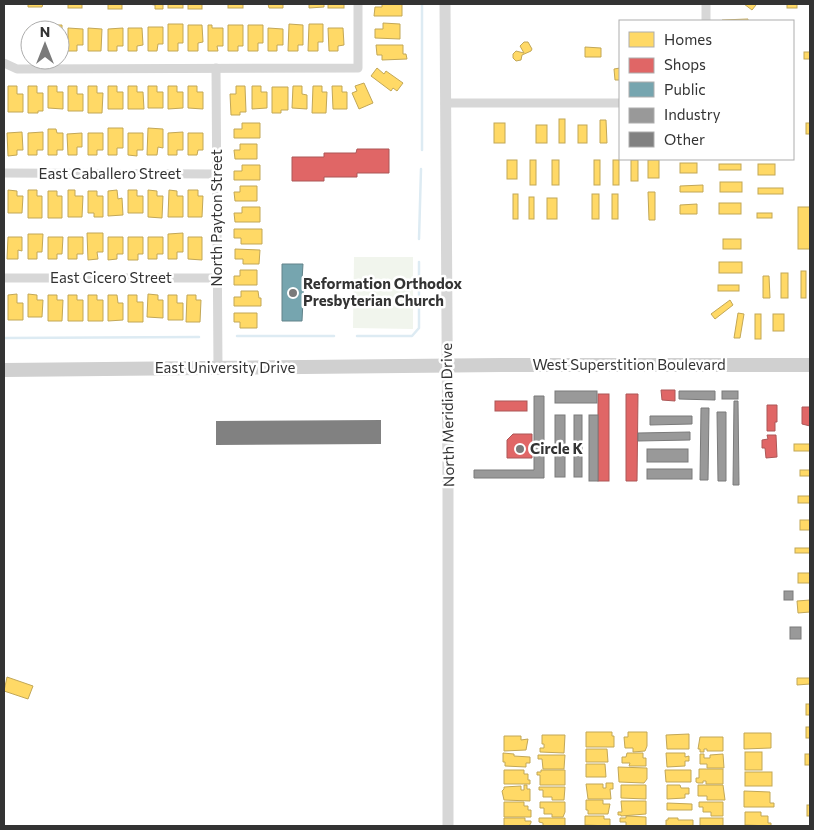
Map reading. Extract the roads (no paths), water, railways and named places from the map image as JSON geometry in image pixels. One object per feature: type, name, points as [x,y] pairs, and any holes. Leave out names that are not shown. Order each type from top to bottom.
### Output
[{"type":"main road","name":"West Superstition Boulevard","points":[[447,366],[810,365]]},
{"type":"main road","name":"East University Drive","points":[[4,370],[447,366]]},
{"type":"street","points":[[4,63],[17,69],[358,68],[358,4]]},
{"type":"street","name":"North Meridian Drive","points":[[445,4],[448,826]]},
{"type":"street","points":[[706,4],[706,20]]},
{"type":"street","name":"North Payton Street","points":[[216,68],[218,368]]},
{"type":"street","points":[[445,104],[619,103]]},
{"type":"street","name":"East Caballero Street","points":[[4,173],[216,174]]},
{"type":"street","name":"East Cicero Street","points":[[4,278],[217,278]]},
{"type":"waterway","points":[[422,4],[422,150]]},
{"type":"waterway","points":[[419,239],[421,169]]},
{"type":"waterway","points":[[357,336],[412,336],[419,328],[419,262]]},
{"type":"waterway","points":[[237,336],[334,336]]},
{"type":"waterway","points":[[4,338],[199,337]]},
{"type":"place","name":"Reformation Orthodox Presbyterian Church","points":[[293,293]]},
{"type":"place","name":"Circle K","points":[[520,449]]}]
